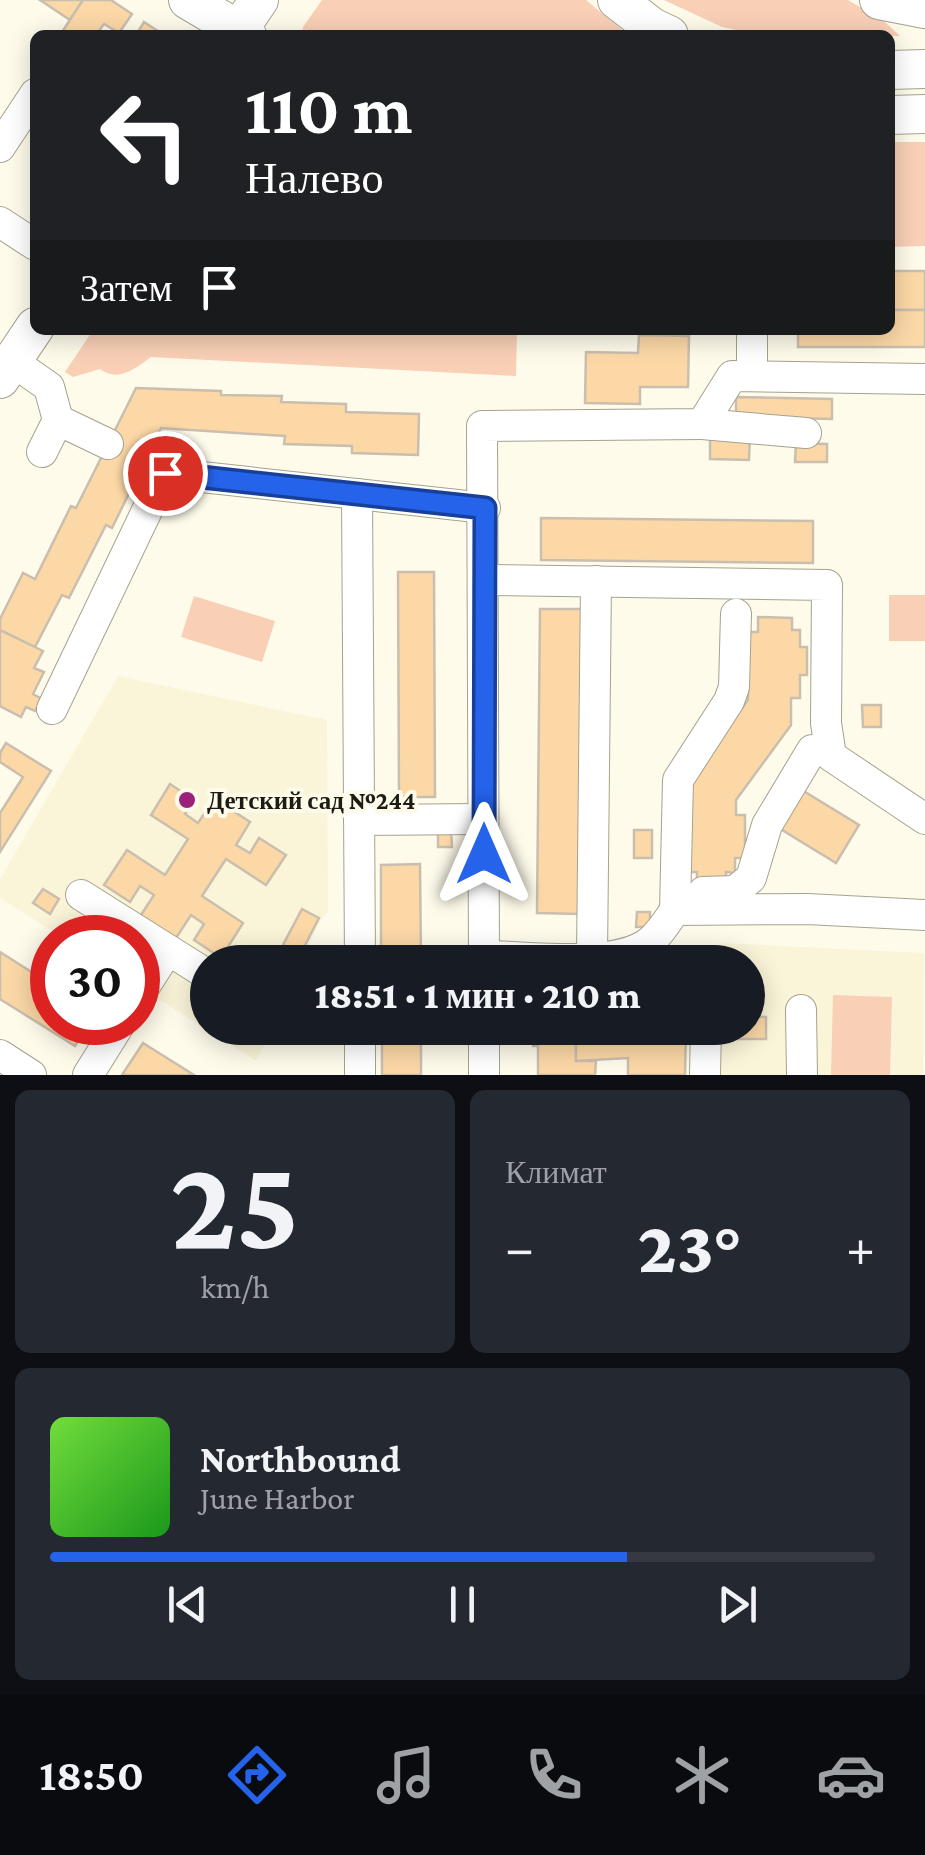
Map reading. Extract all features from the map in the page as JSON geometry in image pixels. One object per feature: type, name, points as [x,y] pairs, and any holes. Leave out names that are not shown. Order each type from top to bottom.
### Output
[{"type":"main road","points":[[188,0],[244,25]]},
{"type":"main road","points":[[617,0],[658,30]]},
{"type":"main road","points":[[879,0],[925,9]]},
{"type":"main road","points":[[895,70],[925,69]]},
{"type":"main road","points":[[895,115],[925,114]]},
{"type":"main road","points":[[6,370],[30,335]]},
{"type":"street","points":[[0,147],[30,102]]},
{"type":"street","points":[[0,222],[30,241]]},
{"type":"street","points":[[752,335],[752,376]]},
{"type":"street","points":[[6,370],[49,387],[58,420],[42,452]]},
{"type":"street","points":[[702,424],[732,376],[925,379]]},
{"type":"street","points":[[58,420],[108,444]]},
{"type":"street","points":[[484,945],[482,426],[702,424],[806,434]]},
{"type":"street","points":[[52,709],[165,473],[485,508]]},
{"type":"street","points":[[357,494],[360,945]]},
{"type":"street","points":[[485,580],[827,585],[826,723],[831,756],[925,819]]},
{"type":"street","points":[[592,945],[596,582]]},
{"type":"street","points":[[645,945],[675,902],[678,780],[734,687],[736,614]]},
{"type":"street","points":[[675,902],[735,891],[745,885],[758,862],[767,826],[812,750]]},
{"type":"street","points":[[359,820],[483,819]]},
{"type":"street","points":[[81,895],[190,964]]},
{"type":"street","points":[[675,902],[925,915]]},
{"type":"street","points":[[160,963],[168,950]]},
{"type":"street","points":[[801,1010],[802,1075]]},
{"type":"street","points":[[88,1075],[107,1045]]},
{"type":"street","points":[[360,1045],[360,1075]]},
{"type":"street","points":[[484,1045],[484,1075]]},
{"type":"street","points":[[706,1045],[706,1075]]},
{"type":"street","points":[[0,1055],[31,1075]]},
{"type":"shaded area","points":[[322,0],[586,0],[622,30],[303,30]]},
{"type":"shaded area","points":[[664,0],[848,0],[894,30],[736,30]]},
{"type":"shaded area","points":[[895,142],[925,142],[925,246],[895,247]]},
{"type":"shaded area","points":[[90,335],[517,335],[516,376],[151,357],[120,374],[100,369],[73,377],[65,372]]},
{"type":"shaded area","points":[[889,595],[925,595],[925,641],[889,641]]},
{"type":"shaded area","points":[[194,596],[275,621],[262,662],[181,637]]},
{"type":"shaded area","name":"Детский сад №244","points":[[118,676],[327,720],[328,911],[309,945],[190,945],[190,1019],[160,1000],[160,915],[30,917],[0,898],[0,879]]},
{"type":"shaded area","points":[[765,945],[924,953],[923,1075],[719,1075],[720,1045],[765,1045]]},
{"type":"shaded area","points":[[833,995],[892,997],[890,1075],[831,1075]]},
{"type":"shaded area","name":"Детский сад №244","points":[[231,1045],[264,1045],[256,1061]]},
{"type":"building","points":[[40,0],[83,0],[70,20]]},
{"type":"building","points":[[83,0],[111,0],[132,14],[121,30],[104,24],[100,30],[63,30]]},
{"type":"building","points":[[144,22],[156,30],[139,30]]},
{"type":"building","points":[[895,271],[925,271],[925,310],[895,310]]},
{"type":"building","points":[[895,310],[925,310],[925,347],[798,347],[798,335],[895,335]]},
{"type":"building","points":[[639,335],[689,336],[688,387],[640,387],[640,404],[585,403],[586,352],[638,353]]},
{"type":"building","points":[[136,388],[282,396],[281,402],[346,404],[346,412],[419,414],[418,455],[352,453],[352,446],[284,444],[285,436],[161,428],[112,528],[106,525],[69,598],[62,595],[35,647],[0,630],[0,619],[23,573],[35,579],[71,506],[76,508]]},
{"type":"building","points":[[736,397],[832,399],[832,419],[736,417]]},
{"type":"building","points":[[710,433],[750,434],[749,460],[710,459]]},
{"type":"building","points":[[796,443],[827,444],[827,462],[795,462]]},
{"type":"building","points":[[541,518],[813,521],[813,563],[541,560]]},
{"type":"building","points":[[398,572],[434,572],[435,797],[399,797]]},
{"type":"building","points":[[540,609],[583,609],[580,914],[537,913]]},
{"type":"building","points":[[758,617],[792,618],[792,630],[800,630],[800,647],[807,647],[807,675],[800,675],[800,698],[791,698],[791,725],[736,800],[736,815],[745,815],[745,858],[735,858],[735,873],[726,872],[726,883],[697,883],[697,872],[688,872],[688,781],[748,700],[749,632],[758,632]]},
{"type":"building","points":[[0,630],[43,651],[34,668],[44,672],[33,694],[42,699],[35,711],[26,707],[21,717],[0,706]]},
{"type":"building","points":[[862,705],[881,705],[881,727],[863,727]]},
{"type":"building","points":[[6,743],[51,771],[0,852],[0,813],[23,777],[0,762]]},
{"type":"building","points":[[170,784],[194,800],[185,814],[198,823],[214,799],[250,822],[236,845],[250,853],[259,838],[286,855],[266,885],[226,859],[202,896],[243,923],[229,945],[202,945],[194,940],[204,924],[191,915],[174,941],[160,932],[160,915],[141,915],[154,895],[140,886],[130,902],[104,885],[127,850],[165,875],[188,839],[151,815]]},
{"type":"building","points":[[802,790],[859,825],[836,863],[779,828]]},
{"type":"building","points":[[438,829],[451,829],[452,847],[438,847]]},
{"type":"building","points":[[634,830],[652,830],[652,858],[634,858]]},
{"type":"building","points":[[420,864],[421,945],[381,945],[381,865]]},
{"type":"building","points":[[43,889],[59,899],[50,914],[33,903]]},
{"type":"building","points":[[302,909],[319,918],[305,945],[283,945]]},
{"type":"building","points":[[637,912],[650,912],[650,927],[636,927]]},
{"type":"building","points":[[0,952],[30,971],[30,1018],[0,999]]},
{"type":"building","points":[[142,1045],[146,1045],[194,1075],[122,1075]]},
{"type":"building","points":[[382,1045],[421,1045],[421,1075],[382,1075]]},
{"type":"building","points":[[576,1045],[576,1061],[596,1061],[595,1075],[538,1075],[538,1046],[533,1046]]},
{"type":"building","points":[[576,1045],[686,1045],[685,1075],[628,1075],[628,1058],[576,1061]]},
{"type":"place","name":"Детский сад №244","points":[[187,800]]},
{"type":"route","points":[[165,473],[485,508],[484,854]]}]
